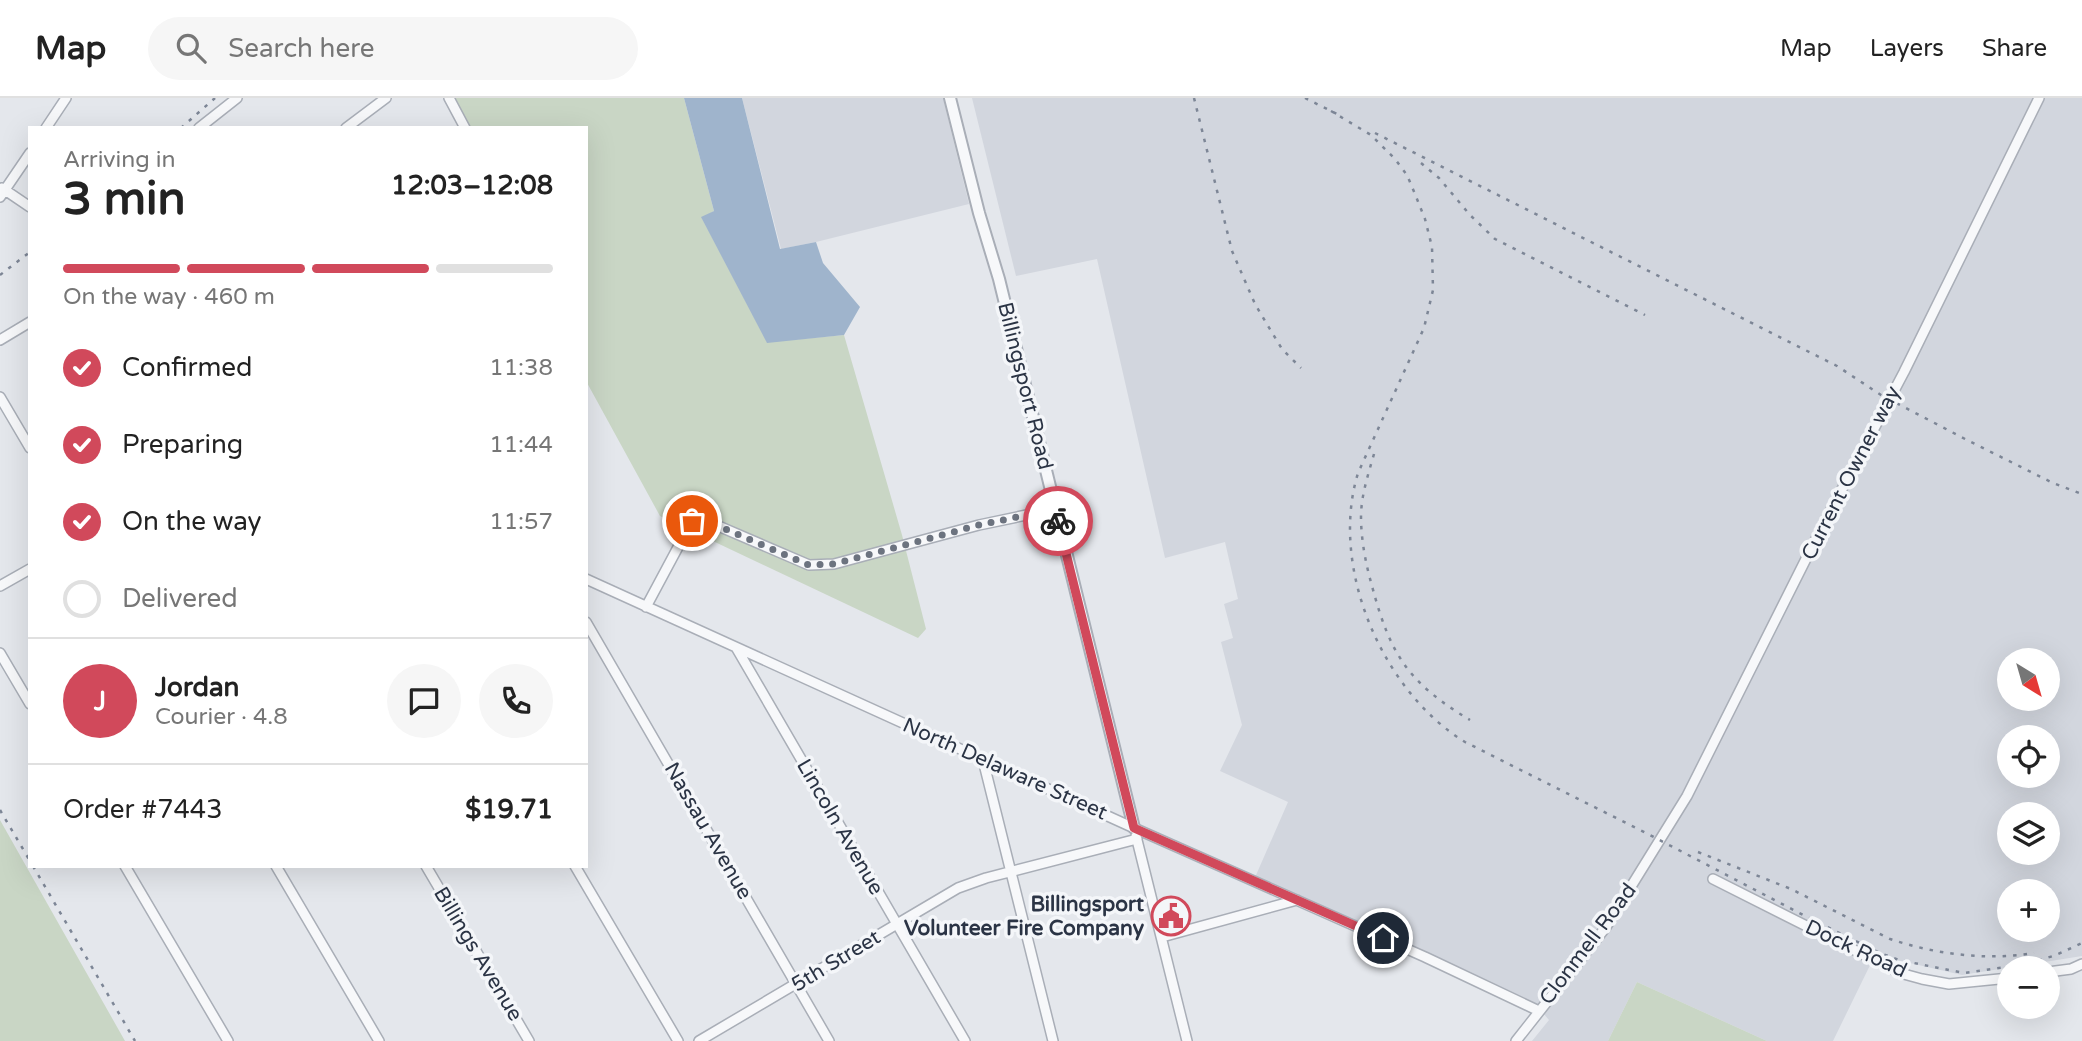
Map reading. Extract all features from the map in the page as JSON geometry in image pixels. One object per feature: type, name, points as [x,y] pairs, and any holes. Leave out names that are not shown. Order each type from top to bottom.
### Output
[{"type":"street","points":[[47,126],[66,98]]},
{"type":"street","points":[[202,126],[237,98]]},
{"type":"street","points":[[349,126],[386,98]]},
{"type":"street","points":[[449,98],[464,126]]},
{"type":"street","name":"Billingsport Road","points":[[950,98],[999,279],[1187,1041]]},
{"type":"street","name":"Current Owner way","points":[[1658,845],[1687,796],[1823,525],[1904,372],[2039,98]]},
{"type":"street","points":[[28,156],[2,191],[28,206]]},
{"type":"street","points":[[0,340],[28,323]]},
{"type":"street","points":[[0,397],[28,445]]},
{"type":"street","points":[[646,607],[696,518],[809,565],[834,564],[979,525],[1055,509]]},
{"type":"street","points":[[0,586],[28,570]]},
{"type":"street","name":"North Delaware Street","points":[[588,580],[983,760],[1135,834],[1297,900],[1539,1011]]},
{"type":"street","name":"Nassau Avenue","points":[[588,625],[829,1041]]},
{"type":"street","name":"Lincoln Avenue","points":[[737,649],[965,1041]]},
{"type":"street","points":[[0,653],[28,701]]},
{"type":"street","points":[[983,760],[1053,1041]]},
{"type":"street","name":"5th Street","points":[[699,1041],[958,888],[1135,834]]},
{"type":"street","name":"Clonmell Road","points":[[1516,1041],[1606,927],[1658,845]]},
{"type":"street","points":[[126,868],[228,1041]]},
{"type":"street","points":[[277,868],[379,1041]]},
{"type":"street","name":"Billings Avenue","points":[[427,868],[529,1041]]},
{"type":"street","points":[[576,868],[678,1041]]},
{"type":"street","name":"Dock Road","points":[[1713,879],[1900,972],[1949,984],[1997,979]]},
{"type":"street","points":[[1162,937],[1297,900]]},
{"type":"street","points":[[2060,970],[2082,964]]},
{"type":"shaded area","points":[[742,98],[943,98],[969,204],[781,249]]},
{"type":"shaded area","points":[[972,98],[2082,98],[2082,956],[2060,959],[2060,956],[1997,956],[1997,969],[1962,975],[1875,955],[1833,1041],[1767,1041],[1637,982],[1608,1041],[1532,1041],[1549,1020],[1543,1013],[1253,882],[1288,802],[1220,771],[1242,725],[1221,642],[1233,638],[1224,604],[1238,599],[1225,542],[1165,558],[1097,259],[1016,276]]},
{"type":"green space","points":[[447,98],[684,98],[714,211],[702,218],[767,342],[844,335],[902,535],[926,629],[918,638],[660,516],[588,385],[588,126],[462,126]]},
{"type":"green space","points":[[0,820],[125,1041],[0,1041]]},
{"type":"green space","points":[[1637,982],[1767,1041],[1608,1041]]},
{"type":"water","points":[[684,98],[742,98],[780,249],[816,242],[823,263],[860,307],[844,335],[767,343],[701,217],[714,211]]},
{"type":"railway","points":[[183,126],[215,98]]},
{"type":"railway","points":[[1194,98],[1232,251],[1255,304],[1282,349],[1301,368]]},
{"type":"railway","points":[[1305,98],[1337,114]]},
{"type":"railway","points":[[1331,111],[1371,135],[1407,175],[1425,219],[1432,247],[1433,290],[1424,328],[1358,473],[1351,509],[1351,548],[1357,586],[1369,624],[1387,659],[1409,692],[1435,720],[1465,742],[1880,953],[1899,960],[1964,973],[2037,961],[2082,943]]},
{"type":"railway","points":[[1375,133],[1837,366],[1881,395],[1967,440],[2053,483],[2082,494]]},
{"type":"railway","points":[[1421,163],[1439,178],[1470,215],[1495,239],[1645,315]]},
{"type":"railway","points":[[0,275],[28,254]]},
{"type":"railway","points":[[1374,454],[1361,509],[1361,526],[1368,570],[1386,630],[1395,649],[1416,679],[1470,720]]},
{"type":"railway","points":[[0,810],[28,858]]},
{"type":"railway","points":[[1698,852],[1791,889],[1890,939],[1961,955],[2034,953]]},
{"type":"railway","points":[[34,868],[135,1041]]},
{"type":"way so far","points":[[692,521],[696,518],[702,519],[809,565],[834,564],[979,525],[1055,509],[1058,521]]},
{"type":"place","name":"Billingsport Volunteer Fire Company","points":[[1171,916]]},
{"type":"route","points":[[1058,521],[1134,828],[1383,938]]}]
